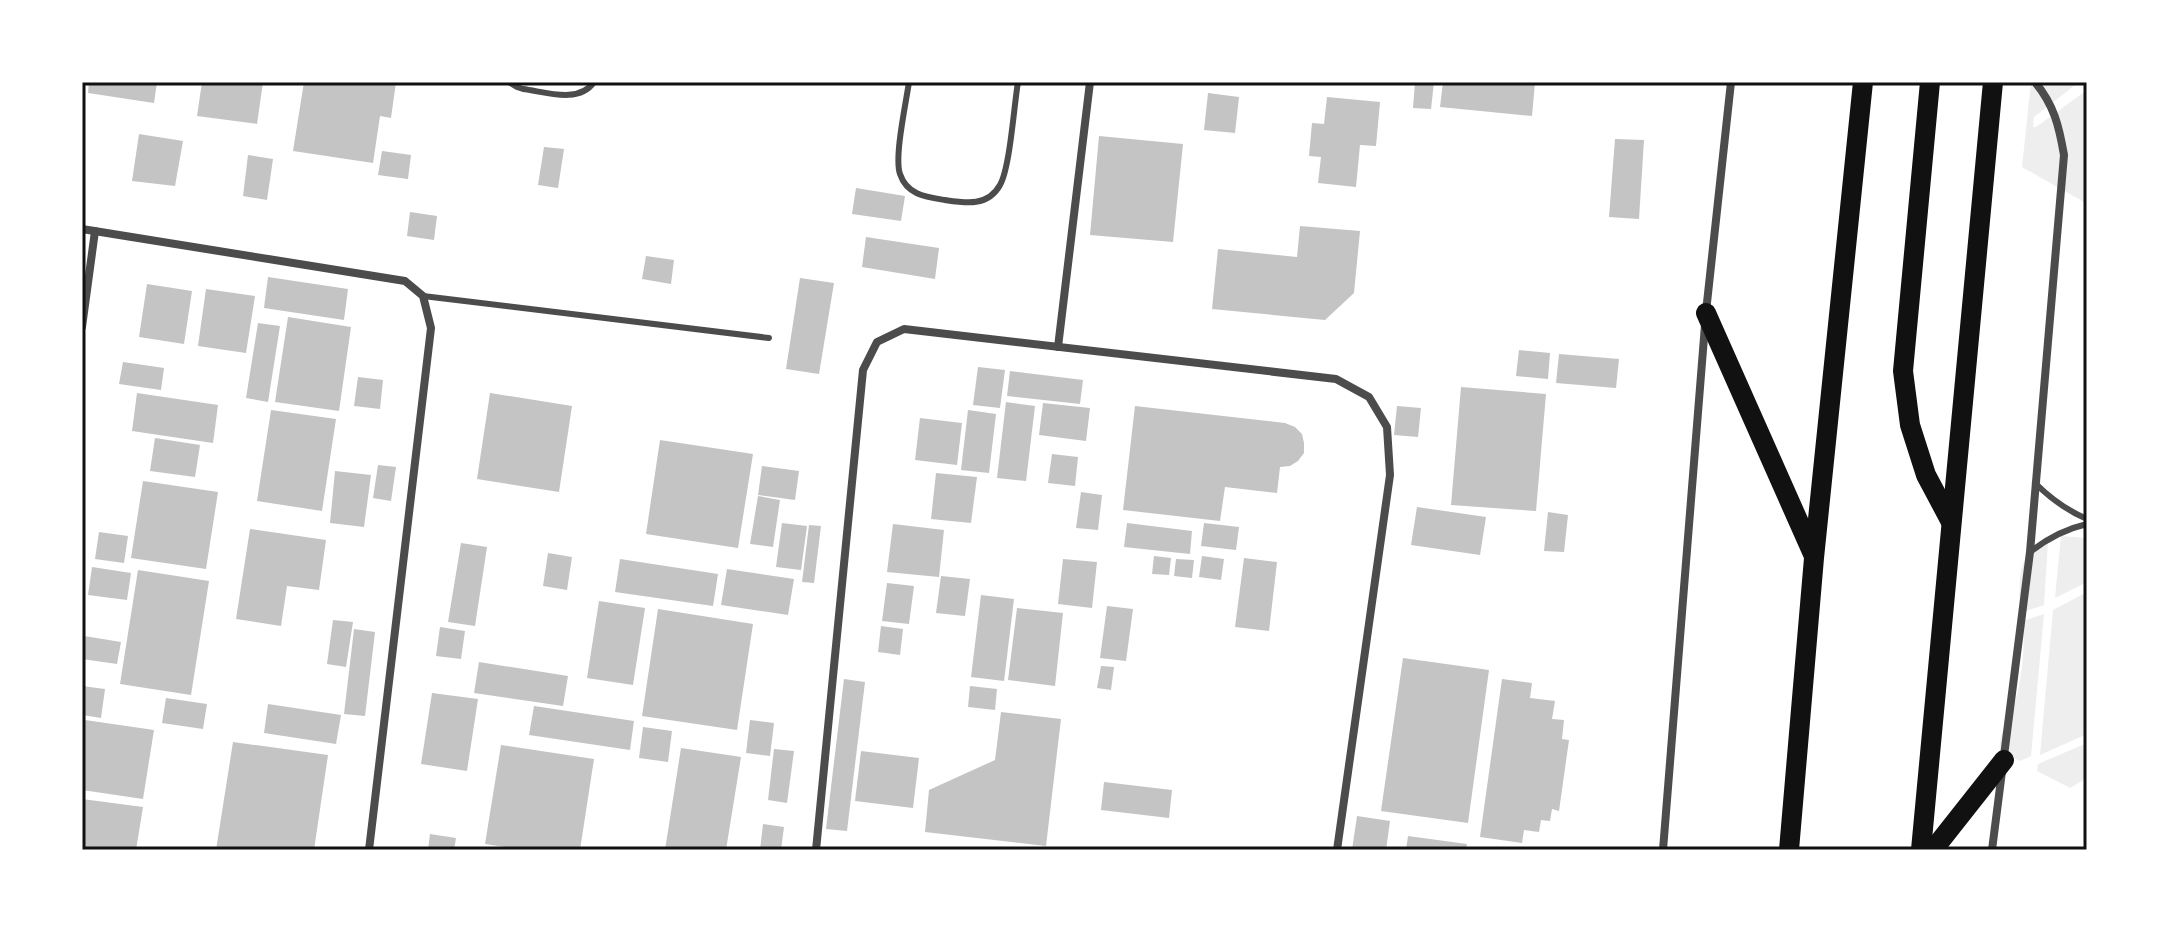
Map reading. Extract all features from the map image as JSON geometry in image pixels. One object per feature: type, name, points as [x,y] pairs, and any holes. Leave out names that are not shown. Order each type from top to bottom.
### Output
[{"type":"main road","points":[[1789,850],[1814,558],[1863,82]]},
{"type":"main road","points":[[1930,82],[1903,371],[1910,425],[1926,475],[1951,522]]},
{"type":"main road","points":[[1921,850],[1993,82]]},
{"type":"main road","points":[[1706,313],[1814,558]]},
{"type":"main road","points":[[1933,850],[2004,760]]},
{"type":"street","points":[[1058,347],[1090,82]]},
{"type":"street","points":[[1663,850],[1706,313],[1731,82]]},
{"type":"street","points":[[1992,850],[2030,552],[2064,155],[2058,122],[2035,82]]},
{"type":"street","points":[[82,229],[405,281],[423,296],[431,328],[369,850]]},
{"type":"street","points":[[82,327],[95,231]]},
{"type":"street","points":[[816,850],[863,370],[877,342],[904,329],[1336,379],[1369,397],[1387,427],[1390,475],[1337,850]]},
{"type":"lane","points":[[509,82],[523,89],[574,95],[588,90],[594,82]]},
{"type":"lane","points":[[909,82],[898,163],[904,183],[921,196],[973,203],[992,195],[1003,178],[1018,82]]},
{"type":"lane","points":[[423,296],[769,338]]},
{"type":"lane","points":[[2035,483],[2087,522]]},
{"type":"lane","points":[[2030,552],[2046,539],[2087,522]]},
{"type":"shaded area","points":[[2031,82],[2079,82],[2034,117],[2033,127],[2087,90],[2084,202],[2022,167]]},
{"type":"shaded area","points":[[2061,536],[2087,538],[2087,582],[2055,598]]},
{"type":"shaded area","points":[[2048,542],[2044,605],[2020,613],[2020,580],[2024,562],[2037,547]]},
{"type":"shaded area","points":[[2087,592],[2087,734],[2040,755],[2053,610]]},
{"type":"shaded area","points":[[2044,614],[2031,756],[2020,761],[2000,751],[2000,739],[2019,688],[2023,621]]},
{"type":"shaded area","points":[[2087,743],[2087,778],[2070,788],[2037,771],[2038,764]]},
{"type":"building","points":[[89,82],[157,82],[154,103],[88,93]]},
{"type":"building","points":[[202,82],[263,82],[257,124],[197,116]]},
{"type":"building","points":[[304,82],[396,82],[391,118],[380,116],[373,163],[293,151]]},
{"type":"building","points":[[1415,82],[1434,82],[1431,109],[1413,108]]},
{"type":"building","points":[[1443,82],[1535,82],[1532,116],[1440,107]]},
{"type":"building","points":[[1208,93],[1239,97],[1235,133],[1204,130]]},
{"type":"building","points":[[1327,97],[1380,102],[1376,146],[1360,145],[1356,187],[1318,183],[1321,157],[1309,156],[1312,123],[1324,124]]},
{"type":"building","points":[[139,134],[183,141],[175,186],[132,181]]},
{"type":"building","points":[[1099,136],[1183,144],[1173,242],[1090,235]]},
{"type":"building","points":[[1615,139],[1644,140],[1639,219],[1609,217]]},
{"type":"building","points":[[544,147],[564,149],[558,188],[538,185]]},
{"type":"building","points":[[382,151],[411,155],[408,179],[378,175]]},
{"type":"building","points":[[248,155],[273,159],[267,200],[243,196]]},
{"type":"building","points":[[856,188],[905,196],[901,221],[852,214]]},
{"type":"building","points":[[410,212],[437,216],[434,240],[407,236]]},
{"type":"building","points":[[1300,226],[1360,231],[1354,293],[1325,320],[1212,309],[1218,249],[1297,257]]},
{"type":"building","points":[[866,237],[939,248],[935,279],[862,267]]},
{"type":"building","points":[[646,256],[674,260],[671,284],[642,279]]},
{"type":"building","points":[[268,277],[348,289],[344,320],[264,308]]},
{"type":"building","points":[[800,278],[834,283],[819,374],[786,369]]},
{"type":"building","points":[[147,284],[192,291],[184,344],[139,337]]},
{"type":"building","points":[[206,289],[255,296],[246,353],[198,346]]},
{"type":"building","points":[[288,317],[351,327],[339,411],[275,402]]},
{"type":"building","points":[[258,323],[280,326],[268,402],[246,398]]},
{"type":"building","points":[[1519,350],[1550,353],[1548,379],[1516,376]]},
{"type":"building","points":[[1559,354],[1619,359],[1616,388],[1556,383]]},
{"type":"building","points":[[123,362],[164,368],[161,390],[119,384]]},
{"type":"building","points":[[978,367],[1005,370],[1000,408],[973,405]]},
{"type":"building","points":[[1010,371],[1083,380],[1080,404],[1007,396]]},
{"type":"building","points":[[358,377],[383,380],[380,409],[354,406]]},
{"type":"building","points":[[1461,387],[1546,394],[1536,511],[1451,505]]},
{"type":"building","points":[[137,393],[218,405],[213,443],[132,431]]},
{"type":"building","points":[[490,393],[572,406],[559,492],[477,479]]},
{"type":"building","points":[[1006,402],[1035,406],[1026,481],[997,478]]},
{"type":"building","points":[[1043,403],[1090,408],[1086,441],[1039,435]]},
{"type":"building","points":[[1135,406],[1285,423],[1302,434],[1304,453],[1290,466],[1280,467],[1277,493],[1225,487],[1220,521],[1123,510]]},
{"type":"building","points":[[1397,406],[1421,408],[1418,437],[1394,435]]},
{"type":"building","points":[[271,410],[336,419],[322,511],[257,501]]},
{"type":"building","points":[[968,410],[996,414],[989,473],[961,470]]},
{"type":"building","points":[[920,418],[962,423],[957,465],[915,460]]},
{"type":"building","points":[[155,438],[200,445],[195,477],[150,471]]},
{"type":"building","points":[[660,440],[753,454],[738,548],[646,534]]},
{"type":"building","points":[[1052,454],[1078,457],[1075,486],[1048,483]]},
{"type":"building","points":[[378,465],[396,467],[391,501],[373,498]]},
{"type":"building","points":[[762,466],[799,471],[795,500],[758,495]]},
{"type":"building","points":[[335,471],[371,475],[364,527],[330,523]]},
{"type":"building","points":[[936,473],[977,477],[971,523],[931,519]]},
{"type":"building","points":[[143,481],[218,492],[206,569],[131,558]]},
{"type":"building","points":[[1081,492],[1102,495],[1098,530],[1076,528]]},
{"type":"building","points":[[758,496],[780,500],[773,547],[750,544]]},
{"type":"building","points":[[1417,507],[1486,517],[1480,555],[1411,545]]},
{"type":"building","points":[[1548,512],[1568,515],[1564,552],[1544,551]]},
{"type":"building","points":[[782,523],[807,526],[801,570],[776,567]]},
{"type":"building","points":[[1127,523],[1192,531],[1190,554],[1124,547]]},
{"type":"building","points":[[1204,523],[1239,527],[1236,550],[1201,546]]},
{"type":"building","points":[[893,524],[944,530],[939,577],[887,572]]},
{"type":"building","points":[[809,525],[821,526],[814,583],[802,582]]},
{"type":"building","points":[[250,529],[326,540],[319,590],[287,586],[281,626],[236,619]]},
{"type":"building","points":[[99,532],[128,536],[124,563],[95,559]]},
{"type":"building","points":[[461,543],[487,547],[475,626],[448,622]]},
{"type":"building","points":[[548,553],[572,557],[567,590],[543,586]]},
{"type":"building","points":[[1154,556],[1171,558],[1169,575],[1152,574]]},
{"type":"building","points":[[1202,556],[1224,559],[1221,580],[1199,577]]},
{"type":"building","points":[[1244,558],[1277,562],[1269,631],[1235,627]]},
{"type":"building","points":[[620,559],[718,574],[713,606],[615,592]]},
{"type":"building","points":[[1063,559],[1097,562],[1092,608],[1058,604]]},
{"type":"building","points":[[1176,559],[1194,560],[1192,578],[1174,576]]},
{"type":"building","points":[[92,567],[131,573],[127,600],[88,595]]},
{"type":"building","points":[[727,569],[794,579],[788,615],[721,605]]},
{"type":"building","points":[[138,570],[209,581],[191,695],[120,684]]},
{"type":"building","points":[[941,576],[970,579],[965,616],[936,613]]},
{"type":"building","points":[[887,583],[914,586],[909,624],[882,621]]},
{"type":"building","points":[[981,595],[1014,599],[1004,681],[971,677]]},
{"type":"building","points":[[599,601],[645,608],[633,685],[587,678]]},
{"type":"building","points":[[1107,606],[1133,609],[1126,661],[1100,658]]},
{"type":"building","points":[[1017,608],[1063,613],[1055,686],[1008,680]]},
{"type":"building","points":[[658,609],[753,624],[737,730],[642,716]]},
{"type":"building","points":[[333,620],[353,622],[346,667],[327,664]]},
{"type":"building","points":[[881,626],[903,629],[900,655],[878,652]]},
{"type":"building","points":[[440,627],[465,631],[461,659],[436,656]]},
{"type":"building","points":[[354,629],[375,632],[365,716],[344,714]]},
{"type":"building","points":[[84,636],[121,642],[117,664],[82,659]]},
{"type":"building","points":[[1403,658],[1489,670],[1468,823],[1381,811]]},
{"type":"building","points":[[479,662],[568,676],[563,706],[474,693]]},
{"type":"building","points":[[1101,666],[1114,667],[1111,690],[1097,688]]},
{"type":"building","points":[[844,679],[865,682],[847,831],[826,829]]},
{"type":"building","points":[[1502,679],[1532,683],[1530,698],[1555,701],[1552,719],[1564,720],[1562,739],[1569,740],[1559,811],[1552,809],[1550,821],[1541,820],[1539,832],[1524,830],[1522,843],[1480,837]]},
{"type":"building","points":[[82,686],[105,689],[101,718],[82,715]]},
{"type":"building","points":[[970,686],[997,689],[995,710],[968,707]]},
{"type":"building","points":[[432,693],[478,699],[467,771],[421,764]]},
{"type":"building","points":[[166,698],[207,704],[203,729],[162,723]]},
{"type":"building","points":[[268,704],[341,715],[336,744],[264,733]]},
{"type":"building","points":[[534,706],[634,721],[630,750],[529,735]]},
{"type":"building","points":[[1001,712],[1061,719],[1046,846],[925,832],[929,790],[995,760]]},
{"type":"building","points":[[85,720],[154,730],[143,799],[82,790]]},
{"type":"building","points":[[750,720],[774,723],[770,756],[746,753]]},
{"type":"building","points":[[643,727],[672,731],[668,762],[639,758]]},
{"type":"building","points":[[233,742],[328,755],[314,850],[216,850]]},
{"type":"building","points":[[501,745],[594,759],[580,850],[525,850],[485,844]]},
{"type":"building","points":[[681,748],[741,757],[726,850],[665,850]]},
{"type":"building","points":[[774,749],[794,751],[787,803],[768,800]]},
{"type":"building","points":[[861,751],[919,758],[913,808],[855,801]]},
{"type":"building","points":[[1104,782],[1172,790],[1169,818],[1101,810]]},
{"type":"building","points":[[82,799],[143,807],[136,850],[82,850]]},
{"type":"building","points":[[1357,816],[1390,821],[1386,850],[1352,850]]},
{"type":"building","points":[[763,824],[784,827],[781,850],[760,850]]},
{"type":"building","points":[[430,834],[456,838],[454,850],[428,850]]},
{"type":"building","points":[[1408,836],[1467,844],[1466,850],[1406,850]]}]
